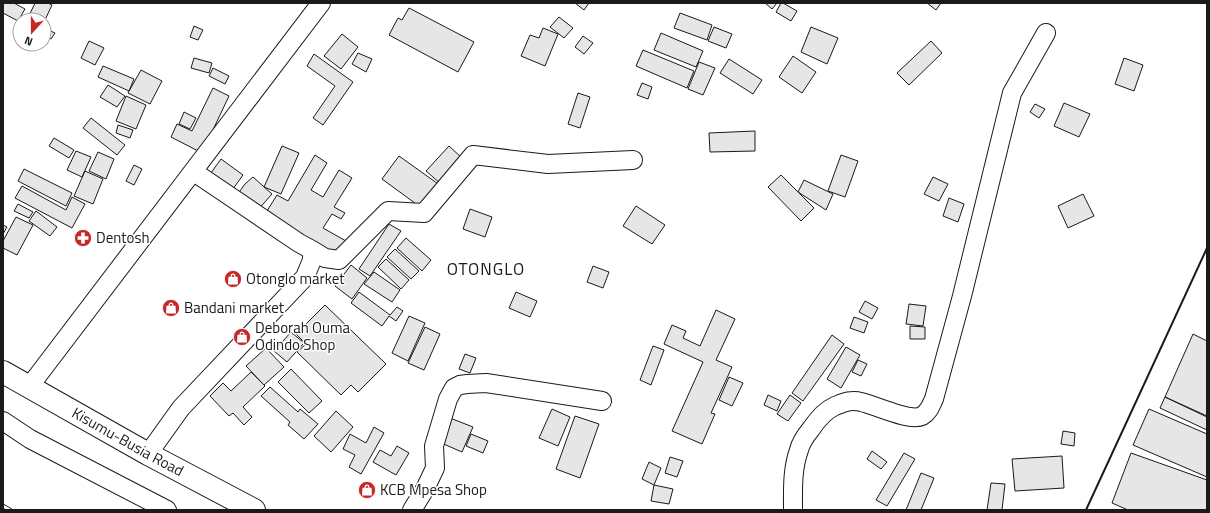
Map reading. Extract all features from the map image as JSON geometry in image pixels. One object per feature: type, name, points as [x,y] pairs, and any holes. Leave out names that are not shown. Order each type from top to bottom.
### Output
[{"type":"highway","name":"Kisumu-Busia Road","points":[[3,372],[148,454],[254,510]]},
{"type":"street","points":[[28,387],[194,172],[321,3]]},
{"type":"street","points":[[793,510],[793,478],[798,450],[817,419],[831,408],[848,401],[860,401],[912,417],[922,416],[929,410],[934,399],[962,296],[1012,93],[1046,32]]},
{"type":"street","points":[[194,172],[299,243],[325,258],[339,260],[388,211],[424,213],[473,155],[548,164],[633,160]]},
{"type":"street","points":[[148,454],[181,408],[305,277],[312,260],[312,250]]},
{"type":"street","points":[[412,510],[425,489],[435,468],[434,446],[448,399],[454,388],[466,384],[486,383],[602,402]]},
{"type":"street","points":[[3,421],[30,439],[167,510]]},
{"type":"building","points":[[3,3],[14,3],[25,9],[23,12],[12,12],[12,18],[3,13]]},
{"type":"building","points":[[35,3],[48,3],[52,5],[49,12],[31,12]]},
{"type":"building","points":[[575,3],[589,3],[584,10]]},
{"type":"building","points":[[765,3],[777,3],[772,9]]},
{"type":"building","points":[[781,3],[797,11],[791,21],[776,12]]},
{"type":"building","points":[[927,3],[941,3],[936,10]]},
{"type":"building","points":[[409,8],[474,42],[458,72],[389,35],[398,18],[402,20]]},
{"type":"building","points":[[680,13],[712,25],[707,40],[674,28]]},
{"type":"building","points":[[559,17],[573,28],[564,38],[550,27]]},
{"type":"building","points":[[194,26],[203,30],[198,40],[190,37]]},
{"type":"building","points":[[714,27],[732,34],[726,48],[708,41]]},
{"type":"building","points":[[811,27],[838,38],[827,64],[801,52]]},
{"type":"building","points":[[543,28],[558,34],[545,66],[521,56],[530,35],[539,38]]},
{"type":"building","points":[[661,33],[703,51],[696,67],[654,50]]},
{"type":"building","points":[[342,34],[358,47],[341,69],[324,56]]},
{"type":"building","points":[[583,36],[593,43],[584,54],[575,47]]},
{"type":"building","points":[[89,41],[104,48],[95,65],[81,58]]},
{"type":"building","points":[[931,41],[942,53],[909,85],[897,73]]},
{"type":"building","points":[[643,50],[694,71],[687,88],[636,66]]},
{"type":"building","points":[[358,53],[372,59],[366,72],[352,64]]},
{"type":"building","points":[[314,54],[353,82],[323,125],[313,118],[335,86],[307,66]]},
{"type":"building","points":[[793,56],[816,72],[802,93],[779,77]]},
{"type":"building","points":[[194,58],[212,63],[209,73],[191,68]]},
{"type":"building","points":[[1124,58],[1143,65],[1134,91],[1115,84]]},
{"type":"building","points":[[729,59],[762,80],[753,94],[720,73]]},
{"type":"building","points":[[699,62],[715,68],[703,95],[688,89]]},
{"type":"building","points":[[103,66],[134,79],[129,91],[98,77]]},
{"type":"building","points":[[213,68],[229,76],[225,84],[209,76]]},
{"type":"building","points":[[141,70],[162,81],[150,104],[128,93]]},
{"type":"building","points":[[642,83],[652,87],[648,99],[637,95]]},
{"type":"building","points":[[108,85],[125,96],[117,107],[100,97]]},
{"type":"building","points":[[213,88],[229,96],[202,153],[171,137],[177,124],[192,131]]},
{"type":"building","points":[[578,93],[590,97],[580,128],[568,124]]},
{"type":"building","points":[[126,96],[146,105],[136,129],[116,121]]},
{"type":"building","points":[[1064,103],[1090,114],[1079,137],[1054,126]]},
{"type":"building","points":[[1035,104],[1045,109],[1039,118],[1030,112]]},
{"type":"building","points":[[184,112],[196,118],[190,129],[179,124]]},
{"type":"building","points":[[91,118],[125,145],[117,155],[83,128]]},
{"type":"building","points":[[118,125],[133,130],[130,138],[116,133]]},
{"type":"building","points":[[755,131],[755,151],[710,152],[709,133]]},
{"type":"building","points":[[54,138],[74,150],[69,158],[49,146]]},
{"type":"building","points":[[282,146],[299,153],[281,194],[264,187]]},
{"type":"building","points":[[449,146],[463,159],[441,184],[426,171]]},
{"type":"building","points":[[76,151],[91,157],[82,177],[67,170]]},
{"type":"building","points":[[98,152],[114,159],[106,179],[89,171]]},
{"type":"building","points":[[315,155],[327,163],[311,190],[323,197],[339,170],[352,178],[334,207],[345,213],[341,219],[332,214],[323,228],[346,241],[337,257],[265,214],[277,195],[288,201]]},
{"type":"building","points":[[841,155],[858,161],[845,197],[828,191]]},
{"type":"building","points":[[399,156],[441,186],[423,209],[382,179]]},
{"type":"building","points":[[221,159],[243,175],[230,193],[208,177]]},
{"type":"building","points":[[134,165],[142,169],[134,185],[126,181]]},
{"type":"building","points":[[24,169],[72,193],[66,206],[18,181]]},
{"type":"building","points":[[85,171],[103,179],[93,204],[74,196]]},
{"type":"building","points":[[781,175],[814,208],[801,221],[768,187]]},
{"type":"building","points":[[253,177],[272,194],[256,212],[237,195],[245,184]]},
{"type":"building","points":[[933,177],[948,184],[939,201],[924,194]]},
{"type":"building","points":[[804,180],[833,194],[826,210],[798,192]]},
{"type":"building","points":[[22,186],[66,210],[72,197],[85,204],[72,228],[15,198]]},
{"type":"building","points":[[1083,194],[1094,216],[1068,228],[1058,206]]},
{"type":"building","points":[[949,198],[964,204],[958,222],[943,216]]},
{"type":"building","points":[[18,204],[33,212],[29,218],[14,211]]},
{"type":"building","points":[[636,206],[665,225],[652,244],[623,226]]},
{"type":"building","points":[[470,209],[492,217],[485,237],[463,229]]},
{"type":"building","points":[[36,211],[57,227],[50,236],[29,221]]},
{"type":"building","points":[[16,217],[33,225],[17,255],[3,248],[3,241]]},
{"type":"building","points":[[389,224],[401,231],[370,276],[359,269]]},
{"type":"building","points":[[3,225],[7,227],[3,234]]},
{"type":"building","points":[[406,238],[431,260],[422,271],[397,248]]},
{"type":"building","points":[[395,249],[419,271],[411,279],[387,257]]},
{"type":"building","points":[[386,259],[409,280],[401,289],[378,267]]},
{"type":"building","points":[[351,265],[367,278],[352,299],[335,286]]},
{"type":"building","points":[[593,266],[609,272],[603,288],[587,282]]},
{"type":"building","points":[[374,272],[400,290],[392,302],[364,284]]},
{"type":"building","points":[[359,292],[390,315],[397,307],[403,311],[396,321],[389,316],[382,326],[351,303]]},
{"type":"building","points":[[516,292],[537,301],[530,317],[509,308]]},
{"type":"building","points":[[865,301],[878,308],[872,319],[859,312]]},
{"type":"building","points":[[909,304],[926,306],[923,326],[906,324]]},
{"type":"building","points":[[325,305],[386,364],[358,392],[351,385],[341,395],[297,352],[306,344],[296,334]]},
{"type":"building","points":[[716,310],[735,319],[716,360],[732,367],[711,413],[715,414],[702,444],[672,431],[703,362],[664,344],[672,325],[686,331],[683,338],[700,346]]},
{"type":"building","points":[[409,316],[425,323],[408,361],[392,353]]},
{"type":"building","points":[[854,317],[868,322],[864,333],[850,328]]},
{"type":"building","points":[[910,326],[925,327],[925,339],[910,339]]},
{"type":"building","points":[[425,327],[440,334],[424,370],[408,363]]},
{"type":"building","points":[[291,332],[304,343],[287,362],[274,351]]},
{"type":"building","points":[[1193,334],[1207,341],[1207,416],[1165,397]]},
{"type":"building","points":[[832,335],[844,344],[803,401],[792,393]]},
{"type":"building","points":[[653,346],[664,350],[651,385],[640,380]]},
{"type":"building","points":[[846,347],[860,355],[841,388],[827,379]]},
{"type":"building","points":[[266,348],[284,367],[264,385],[246,366]]},
{"type":"building","points":[[465,354],[476,358],[470,373],[459,369]]},
{"type":"building","points":[[858,360],[867,364],[861,376],[852,372]]},
{"type":"building","points":[[291,369],[322,401],[309,413],[278,382]]},
{"type":"building","points":[[251,372],[265,386],[243,407],[252,417],[244,425],[233,413],[229,416],[210,396],[223,383],[231,391]]},
{"type":"building","points":[[729,377],[743,383],[732,406],[719,400]]},
{"type":"building","points":[[270,387],[298,412],[300,409],[318,424],[304,439],[288,425],[290,422],[261,396]]},
{"type":"building","points":[[768,395],[781,401],[777,411],[764,405]]},
{"type":"building","points":[[790,395],[801,403],[788,421],[777,414]]},
{"type":"building","points":[[1165,397],[1207,417],[1207,430],[1160,408]]},
{"type":"building","points":[[552,409],[570,417],[558,446],[539,438]]},
{"type":"building","points":[[1149,409],[1207,434],[1207,477],[1133,445]]},
{"type":"building","points":[[336,411],[353,427],[331,452],[314,436]]},
{"type":"building","points":[[575,416],[599,424],[580,478],[556,469]]},
{"type":"building","points":[[450,418],[473,427],[462,452],[439,442]]},
{"type":"building","points":[[374,427],[384,433],[361,474],[349,467],[355,455],[343,449],[350,434],[366,443]]},
{"type":"building","points":[[1063,431],[1075,433],[1074,446],[1061,444]]},
{"type":"building","points":[[471,434],[488,441],[483,453],[466,446]]},
{"type":"building","points":[[397,446],[409,453],[396,475],[373,462],[380,450],[391,456]]},
{"type":"building","points":[[872,451],[887,462],[881,469],[867,459]]},
{"type":"building","points":[[904,453],[915,459],[887,506],[876,500]]},
{"type":"building","points":[[1131,453],[1207,480],[1207,510],[1128,510],[1112,503]]},
{"type":"building","points":[[1062,456],[1064,488],[1015,491],[1012,459]]},
{"type":"building","points":[[670,457],[683,461],[677,477],[665,473]]},
{"type":"building","points":[[649,462],[661,468],[654,485],[642,479]]},
{"type":"building","points":[[921,473],[934,478],[921,510],[906,510]]},
{"type":"building","points":[[991,483],[1005,484],[1002,510],[987,510]]},
{"type":"building","points":[[654,485],[673,489],[669,504],[651,501]]},
{"type":"railway","points":[[3,506],[10,510]]},
{"type":"wall","points":[[1086,510],[1207,248]]},
{"type":"place","name":"Dentosh","points":[[83,238]]},
{"type":"place","name":"Otonglo market","points":[[233,279]]},
{"type":"place","name":"Bandani market","points":[[171,308]]},
{"type":"place","name":"Deborah Ouma Odindo Shop","points":[[242,337]]},
{"type":"place","name":"KCB Mpesa Shop","points":[[367,490]]},
{"type":"district","name":"OTONGLO","points":[[486,269]]}]
